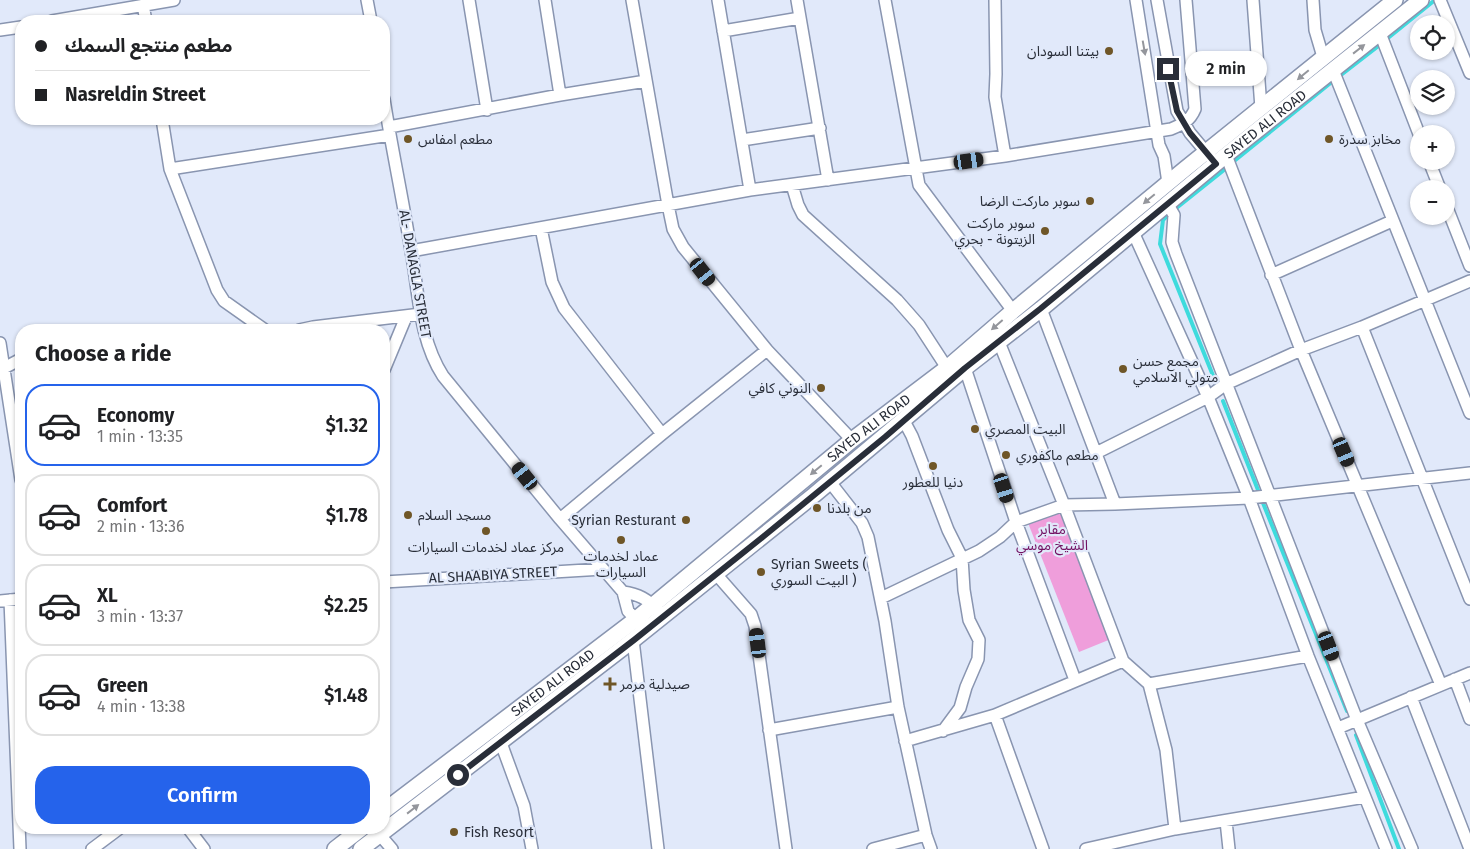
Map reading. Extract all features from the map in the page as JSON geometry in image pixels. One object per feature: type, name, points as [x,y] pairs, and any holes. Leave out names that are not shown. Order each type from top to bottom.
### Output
[{"type":"main road","name":"SAYED ALI ROAD","points":[[390,822],[501,743],[662,618],[830,482],[965,368],[1040,309],[1167,203],[1216,157],[1261,108],[1323,57],[1380,5],[1395,0]]},
{"type":"main road","name":"SAYED ALI ROAD","points":[[390,806],[634,620],[873,423],[947,368],[1168,183],[1216,157],[1333,70],[1421,0]]},
{"type":"main road","points":[[873,423],[885,437]]},
{"type":"main road","points":[[334,849],[354,834]]},
{"type":"main road","name":"SAYED ALI ROAD","points":[[361,849],[374,834]]},
{"type":"street","points":[[86,15],[174,0]]},
{"type":"street","points":[[367,0],[369,15]]},
{"type":"street","points":[[468,0],[487,110]]},
{"type":"street","points":[[545,0],[560,95]]},
{"type":"street","points":[[632,0],[673,229],[683,247],[767,350],[852,440]]},
{"type":"street","points":[[718,0],[750,190]]},
{"type":"street","points":[[797,0],[828,180]]},
{"type":"street","points":[[885,0],[919,185],[926,197],[1013,311]]},
{"type":"street","points":[[995,0],[995,97],[1005,156]]},
{"type":"street","points":[[1136,0],[1159,145],[1164,156],[1168,183]]},
{"type":"street","points":[[1157,0],[1177,111],[1197,142],[1216,157],[1271,275],[1441,685]]},
{"type":"street","points":[[411,250],[750,190],[1005,156],[1158,131],[1184,124],[1192,117],[1195,109],[1186,0]]},
{"type":"street","points":[[1253,0],[1261,108]]},
{"type":"street","points":[[1313,0],[1315,30],[1323,57]]},
{"type":"street","points":[[1440,0],[1470,73]]},
{"type":"street","points":[[143,5],[145,15]]},
{"type":"street","points":[[724,31],[800,18]]},
{"type":"street","points":[[0,30],[15,28]]},
{"type":"street","points":[[1380,33],[1416,125]]},
{"type":"street","points":[[1333,70],[1470,413]]},
{"type":"street","points":[[170,169],[389,131],[560,95],[646,81]]},
{"type":"street","points":[[163,125],[170,169],[217,290],[224,301],[257,324]]},
{"type":"street","name":"AL- DANAGLA STREET","points":[[388,125],[421,314],[427,344],[434,361],[444,376],[560,518],[623,592]]},
{"type":"street","points":[[742,140],[820,128]]},
{"type":"street","points":[[792,184],[798,205],[804,215],[897,300],[919,325],[947,368]]},
{"type":"street","points":[[1167,203],[1174,215],[1172,242],[1176,254],[1357,720],[1412,849]]},
{"type":"street","points":[[1271,275],[1392,221]]},
{"type":"street","points":[[1454,225],[1470,266]]},
{"type":"street","points":[[541,228],[552,282],[564,308],[662,434]]},
{"type":"street","points":[[1133,232],[1208,397],[1249,498],[1308,656],[1386,849]]},
{"type":"street","points":[[1096,453],[1208,397],[1226,384],[1301,350],[1362,328],[1470,281]]},
{"type":"street","points":[[1040,309],[1115,504]]},
{"type":"street","points":[[334,324],[421,314]]},
{"type":"street","points":[[390,356],[406,317]]},
{"type":"street","points":[[1362,328],[1470,599]]},
{"type":"street","points":[[998,342],[1064,504],[1123,661],[1149,684],[1166,750],[1175,829]]},
{"type":"street","points":[[0,343],[2,369],[15,445]]},
{"type":"street","points":[[560,518],[767,350]]},
{"type":"street","points":[[2,369],[15,362]]},
{"type":"street","points":[[965,368],[1016,522],[1075,680]]},
{"type":"street","points":[[904,421],[912,436],[948,530],[962,558],[964,590],[969,620],[979,640],[978,659],[966,687],[960,708],[943,731]]},
{"type":"street","points":[[880,598],[979,551],[1000,537],[1016,522],[1064,504],[1115,504],[1249,498],[1470,473]]},
{"type":"street","points":[[830,482],[866,529],[880,598],[898,707],[926,835],[931,849]]},
{"type":"street","name":"AL SHAABIYA STREET","points":[[390,582],[603,569]]},
{"type":"street","points":[[716,574],[750,614],[755,626],[786,849]]},
{"type":"street","points":[[648,628],[634,620],[628,612],[623,592],[633,593],[653,604],[662,618]]},
{"type":"street","points":[[10,600],[15,724]]},
{"type":"street","points":[[634,640],[658,849]]},
{"type":"street","points":[[1149,684],[1308,656]]},
{"type":"street","points":[[905,741],[995,715],[1123,661]]},
{"type":"street","points":[[1338,728],[1470,673]]},
{"type":"street","points":[[1455,679],[1470,719]]},
{"type":"street","points":[[1411,698],[1470,849]]},
{"type":"street","points":[[769,730],[898,707]]},
{"type":"street","points":[[995,715],[1043,849]]},
{"type":"street","points":[[501,743],[524,806],[532,849]]},
{"type":"street","points":[[1086,849],[1115,846],[1175,829],[1365,797]]},
{"type":"street","points":[[1226,820],[1229,849]]},
{"type":"street","points":[[19,834],[20,849]]},
{"type":"street","points":[[92,849],[112,834]]},
{"type":"street","points":[[193,834],[204,849]]},
{"type":"street","points":[[380,834],[392,849]]},
{"type":"street","points":[[873,849],[926,835]]},
{"type":"green space","name":"مقابر الشيخ موسي","points":[[1061,510],[1111,639],[1079,652],[1028,523]]},
{"type":"waterway","points":[[1388,38],[1435,0]]},
{"type":"waterway","points":[[1341,75],[1381,44]]},
{"type":"waterway","points":[[1233,162],[1333,81]]},
{"type":"waterway","points":[[1174,210],[1229,166]]},
{"type":"waterway","points":[[1170,213],[1163,220],[1160,244],[1218,388]]},
{"type":"waterway","points":[[1223,401],[1258,490]]},
{"type":"waterway","points":[[1263,503],[1347,711]]},
{"type":"waterway","points":[[1356,735],[1399,849]]},
{"type":"place","name":"بيتنا السودان","points":[[1109,51]]},
{"type":"place","name":"مطعم امفاس","points":[[408,139]]},
{"type":"place","name":"مخابز سدرة","points":[[1329,139]]},
{"type":"place","name":"سوبر ماركت الرضا","points":[[1090,201]]},
{"type":"place","name":"سوبر ماركت الزيتونة - بحري","points":[[1045,231]]},
{"type":"place","name":"مجمع حسن متولي الاسلامي","points":[[1123,369]]},
{"type":"place","name":"النوني كافي","points":[[821,388]]},
{"type":"place","name":"البيت المصري","points":[[975,429]]},
{"type":"place","name":"مطعم ماكفوري","points":[[1006,455]]},
{"type":"place","name":"دنيا للعطور","points":[[933,466]]},
{"type":"place","name":"من بلدنا","points":[[817,508]]},
{"type":"place","name":"مسجد السلام","points":[[408,515]]},
{"type":"place","name":"Syrian Resturant","points":[[686,520]]},
{"type":"place","name":"مركز عماد لخدمات السيارات","points":[[486,531]]},
{"type":"place","name":"عماد لخدمات السيارات","points":[[621,540]]},
{"type":"place","name":"Syrian Sweets ( البيت السوري )","points":[[761,572]]},
{"type":"place","name":"صيدلية مرمر","points":[[610,684]]},
{"type":"place","name":"Fish Resort","points":[[454,832]]},
{"type":"route","points":[[458,775],[634,640],[764,536],[885,437],[965,368],[1040,309],[1216,164],[1190,133],[1177,111],[1168,69]]}]
